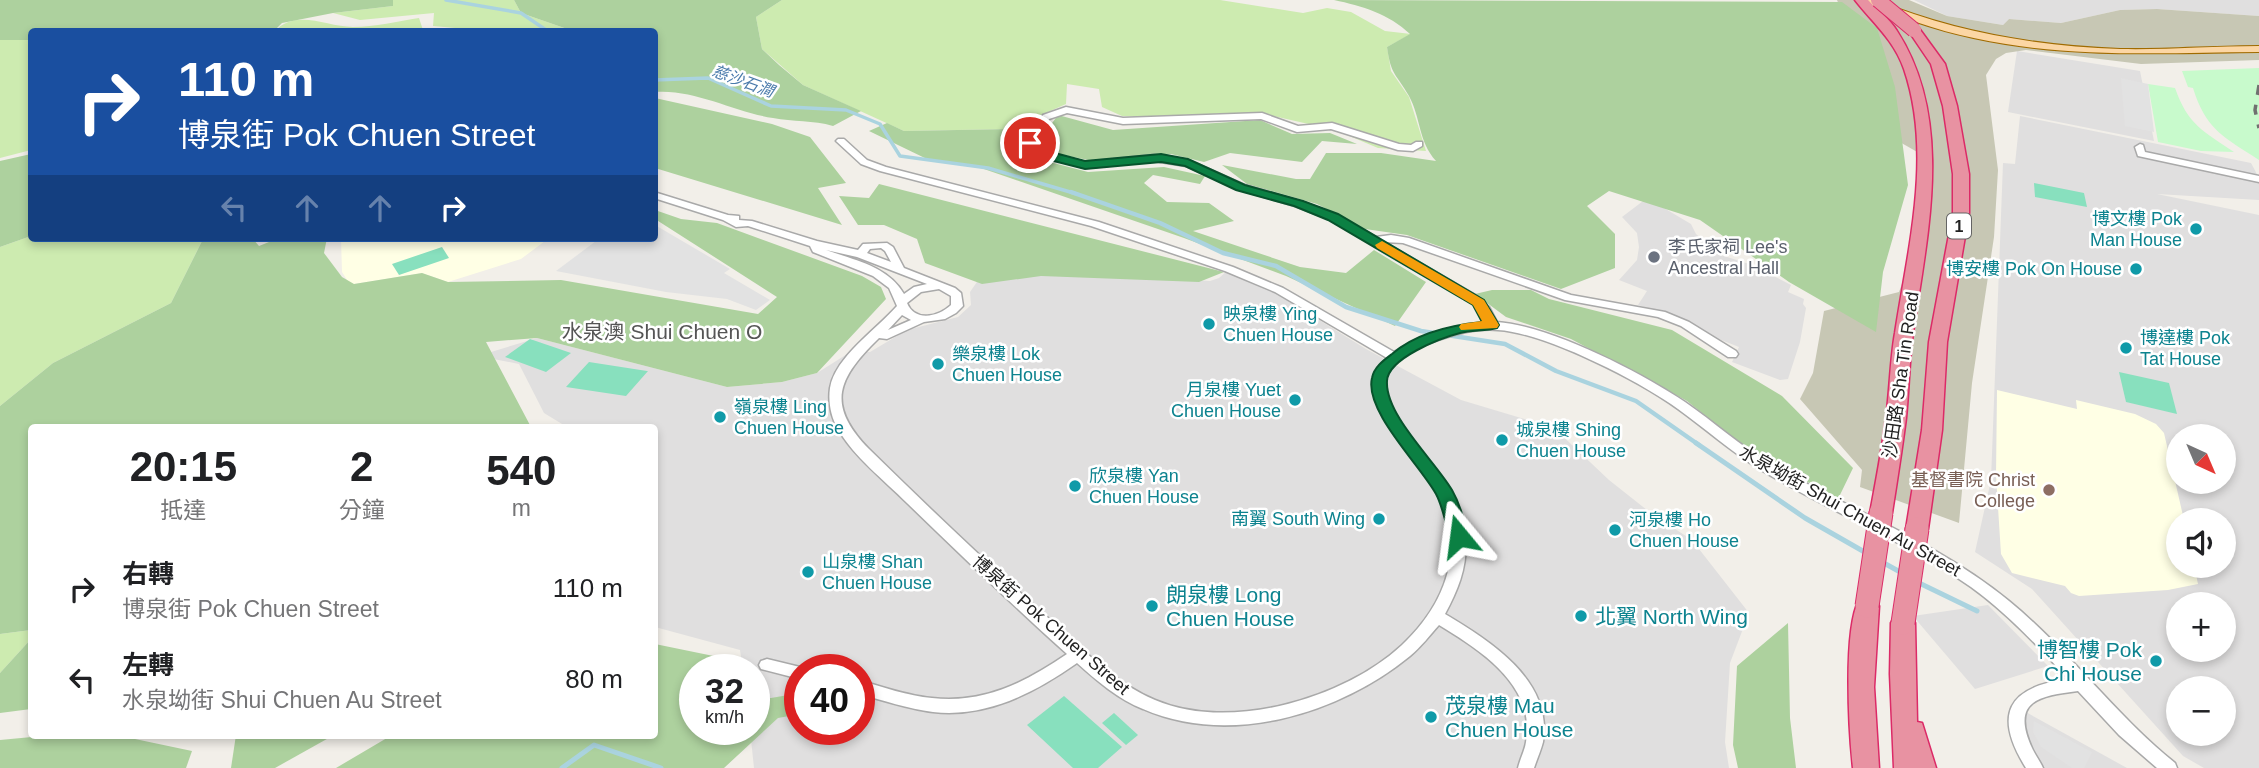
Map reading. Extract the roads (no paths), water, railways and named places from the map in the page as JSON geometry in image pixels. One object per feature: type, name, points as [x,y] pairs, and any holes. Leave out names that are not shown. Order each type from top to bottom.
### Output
[{"type":"highway","name":"沙田路 Sha Tin Road","points":[[1864,0],[1914,30],[1933,55],[1943,81],[1956,141],[1961,187],[1961,213],[1938,342],[1932,430],[1903,623],[1907,768]]},
{"type":"highway","name":"沙田路 Sha Tin Road","points":[[1866,768],[1861,681],[1867,606],[1896,418],[1904,334],[1922,230],[1925,168],[1913,75],[1902,44],[1881,10]]},
{"type":"highway","points":[[1903,697],[1923,768]]},
{"type":"main road","points":[[1864,0],[1947,27],[2046,46],[2124,52],[2259,49]]},
{"type":"main road","points":[[1898,0],[1966,26],[2053,43],[2130,47],[2259,40]]},
{"type":"street","points":[[1419,144],[1413,148],[1398,147],[1332,126],[1294,128],[1262,116],[1126,122],[1070,110],[1048,115],[1031,140],[1031,145],[1038,151],[1085,165],[1154,158],[1183,161],[1241,187],[1317,210],[1473,298],[1485,309],[1492,325]]},
{"type":"street","points":[[841,141],[864,162],[883,169],[1095,224],[1249,277],[1279,290],[1395,358]]},
{"type":"street","points":[[2140,147],[2141,154],[2259,179]]},
{"type":"street","points":[[658,196],[727,218],[740,225],[748,223],[814,244],[860,254],[942,286]]},
{"type":"street","points":[[1374,241],[1391,238],[1405,240],[1569,298],[1661,314],[1685,324],[1732,354]]},
{"type":"street","points":[[814,244],[817,250],[885,279],[909,315],[922,319]]},
{"type":"street","points":[[860,254],[867,246],[883,245],[889,249],[900,270]]},
{"type":"street","points":[[860,254],[865,269]]},
{"type":"street","name":"博泉街 Pok Chuen Street","points":[[867,345],[922,319],[946,315],[957,306],[957,295],[942,286],[918,289],[842,372],[836,384],[836,407],[844,427],[874,463],[930,517],[1116,687],[1149,705],[1195,718],[1236,719],[1304,705],[1367,678],[1418,640],[1437,616],[1455,579],[1459,558],[1455,516],[1444,492],[1399,430],[1384,403],[1379,380],[1383,369],[1409,347],[1459,328],[1492,325]]},
{"type":"street","name":"水泉坳街 Shui Chuen Au Street","points":[[1492,325],[1544,337],[1658,391],[1755,460],[1950,566],[2017,616],[2128,735],[2169,768]]},
{"type":"street","points":[[1437,616],[1492,650],[1523,686],[1534,710],[1538,732],[1526,768]]},
{"type":"street","points":[[875,691],[933,705],[982,704],[1028,688],[1078,654]]},
{"type":"street","points":[[2035,768],[2024,752],[2018,733],[2017,717],[2021,704],[2036,692],[2080,684]]},
{"type":"waterway","name":"慈沙石澗","points":[[446,0],[521,13],[543,28]]},
{"type":"waterway","points":[[658,80],[708,78],[771,106],[846,110],[880,124],[900,156],[988,168],[1075,194]]},
{"type":"waterway","points":[[1071,192],[1075,194]]},
{"type":"waterway","points":[[1075,194],[1160,223],[1223,253],[1276,266],[1346,307],[1421,331],[1505,344],[1556,371],[1636,401],[1699,445]]},
{"type":"waterway","points":[[1696,443],[1805,518],[1868,554]]},
{"type":"waterway","points":[[1882,562],[1902,573]]},
{"type":"waterway","points":[[1915,581],[1977,611]]},
{"type":"waterway","points":[[562,768],[594,745],[661,768]]},
{"type":"railway","points":[[2259,85],[2255,110],[2259,128]]},
{"type":"place","name":"博文樓 Pok Man House","points":[[2196,229]]},
{"type":"place","name":"李氏家祠 Lee's Ancestral Hall","points":[[1654,257]]},
{"type":"place","name":"博安樓 Pok On House","points":[[2136,269]]},
{"type":"place","name":"映泉樓 Ying Chuen House","points":[[1209,324]]},
{"type":"place","name":"博達樓 Pok Tat House","points":[[2126,348]]},
{"type":"place","name":"樂泉樓 Lok Chuen House","points":[[938,364]]},
{"type":"place","name":"月泉樓 Yuet Chuen House","points":[[1295,400]]},
{"type":"place","name":"嶺泉樓 Ling Chuen House","points":[[720,417]]},
{"type":"place","name":"城泉樓 Shing Chuen House","points":[[1502,440]]},
{"type":"place","name":"欣泉樓 Yan Chuen House","points":[[1075,486]]},
{"type":"place","name":"基督書院 Christ College","points":[[2049,490]]},
{"type":"place","name":"南翼 South Wing","points":[[1379,519]]},
{"type":"place","name":"河泉樓 Ho Chuen House","points":[[1615,530]]},
{"type":"place","name":"山泉樓 Shan Chuen House","points":[[808,572]]},
{"type":"place","name":"朗泉樓 Long Chuen House","points":[[1152,606]]},
{"type":"place","name":"北翼 North Wing","points":[[1581,616]]},
{"type":"place","name":"博智樓 Pok Chi House","points":[[2156,661]]},
{"type":"place","name":"茂泉樓 Mau Chuen House","points":[[1431,717]]},
{"type":"district","name":"水泉澳 Shui Chuen O","points":[[662,331]]}]
